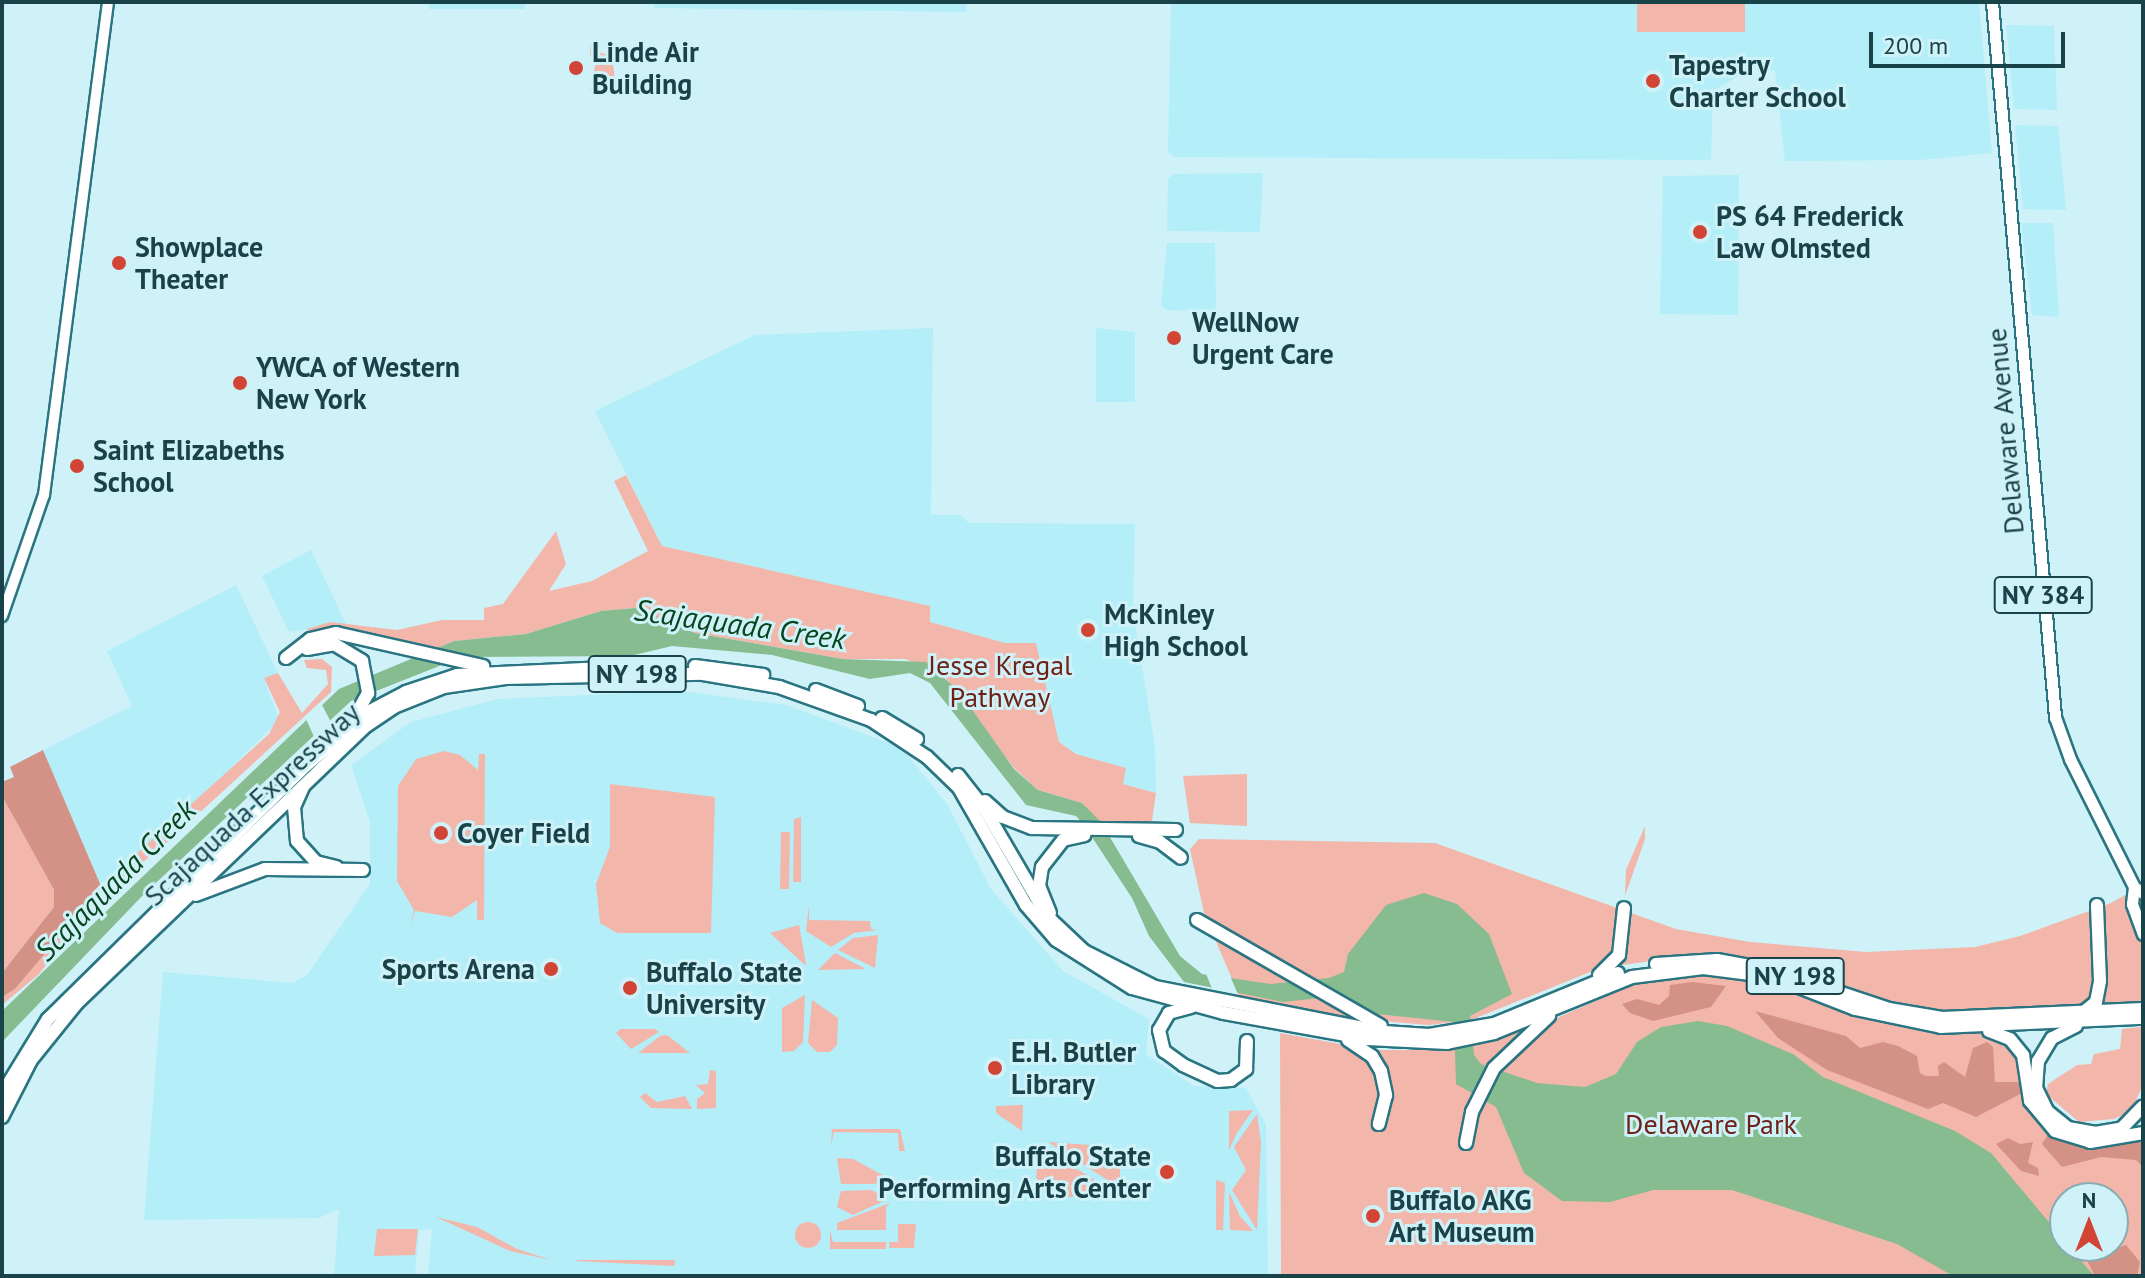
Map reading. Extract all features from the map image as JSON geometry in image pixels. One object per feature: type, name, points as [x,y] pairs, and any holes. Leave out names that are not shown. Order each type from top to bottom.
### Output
[{"type":"highway","points":[[341,733],[365,701],[367,672],[358,656],[334,644],[286,658],[310,639],[336,633],[456,663],[506,669]]},
{"type":"highway","name":"Scajaquada Expressway","points":[[2,1094],[48,1019],[341,733],[381,704],[426,684],[506,669],[688,666],[778,679],[832,695],[896,725],[935,752],[965,783],[1037,905],[1057,927],[1103,963],[1155,987],[1411,1035],[1446,1038]]},
{"type":"highway","name":"Scajaquada Expressway","points":[[2,1117],[50,1033],[308,778],[394,707],[472,681],[703,674],[779,687],[871,720],[927,757],[973,808],[1014,887],[1056,940],[1117,981],[1198,1007],[1322,1032],[1405,1043],[1474,1034],[1557,1007],[1632,977],[1715,968],[1773,977],[1902,1021],[1972,1027],[2094,1021],[2143,1009]]},
{"type":"highway","points":[[180,905],[251,871],[363,870],[316,862],[297,841],[294,807],[308,778]]},
{"type":"highway","points":[[965,783],[1012,822],[1076,833],[1176,830]]},
{"type":"highway","points":[[1057,927],[1042,897],[1039,874],[1057,845],[1076,833]]},
{"type":"highway","points":[[1118,833],[1151,838],[1181,858]]},
{"type":"highway","points":[[2078,1013],[2094,1005],[2100,981],[2097,905]]},
{"type":"highway","points":[[1585,985],[1619,955],[1624,908]]},
{"type":"highway","points":[[1197,920],[1332,1002],[1411,1035]]},
{"type":"highway","name":"Scajaquada Expressway","points":[[1474,1034],[1585,985],[1645,966],[1717,960],[1776,969],[1877,1006],[1919,1015],[1969,1019],[2078,1013],[2143,1018]]},
{"type":"highway","points":[[2100,981],[2107,1001],[2125,1015]]},
{"type":"highway","points":[[1198,1007],[1175,1010],[1160,1024],[1161,1046],[1183,1065],[1218,1081],[1231,1080],[1246,1069],[1247,1041]]},
{"type":"highway","points":[[1466,1143],[1479,1097],[1494,1068],[1557,1007]]},
{"type":"highway","points":[[2094,1021],[2062,1031],[2044,1048],[2036,1088],[2047,1111],[2068,1128],[2095,1133],[2122,1128],[2143,1106]]},
{"type":"highway","points":[[1972,1027],[2000,1033],[2017,1047],[2025,1064],[2030,1101],[2055,1131],[2090,1142],[2143,1133]]},
{"type":"highway","points":[[1322,1032],[1360,1046],[1377,1063],[1386,1095],[1379,1124]]},
{"type":"main road","points":[[2,616],[44,495],[108,2]]},
{"type":"main road","name":"Delaware Avenue","points":[[1992,2],[2055,717],[2070,759],[2139,890],[2132,904],[2143,934]]},
{"type":"shaded area","points":[[429,2],[525,2],[525,9],[429,9]]},
{"type":"shaded area","points":[[654,2],[966,2],[966,12],[654,8]]},
{"type":"shaded area","points":[[1171,2],[1979,2],[1992,153],[1920,160],[1785,161],[1775,71],[1752,68],[1713,91],[1711,160],[1174,157],[1168,152]]},
{"type":"shaded area","points":[[2006,25],[2054,26],[2057,110],[2014,109]]},
{"type":"shaded area","points":[[2015,125],[2058,126],[2066,210],[2023,209]]},
{"type":"shaded area","points":[[1263,173],[1260,232],[1167,231],[1168,179],[1174,174]]},
{"type":"shaded area","name":"PS 64 Frederick Law Olmsted","points":[[1739,175],[1738,315],[1660,314],[1663,176]]},
{"type":"shaded area","points":[[2021,223],[2053,223],[2059,317],[2032,315]]},
{"type":"shaded area","points":[[1167,243],[1215,243],[1216,311],[1167,310],[1161,305]]},
{"type":"shaded area","points":[[933,328],[931,515],[960,515],[969,523],[1135,524],[1133,610],[1155,747],[1156,793],[1123,784],[1126,768],[1076,754],[1059,742],[1035,643],[1005,643],[930,622],[929,606],[662,546],[595,411],[755,335]]},
{"type":"shaded area","points":[[1096,328],[1135,332],[1135,402],[1096,402]]},
{"type":"shaded area","points":[[311,550],[346,624],[289,632],[262,576]]},
{"type":"shaded area","points":[[236,585],[278,673],[264,679],[279,720],[186,813],[101,886],[43,750],[132,706],[107,651]]},
{"type":"shaded area","points":[[635,608],[695,633],[843,659],[926,662],[959,691],[1014,769],[1038,790],[1082,803],[1101,822],[1180,956],[1202,974],[1271,984],[1329,978],[1344,972],[1348,954],[1386,905],[1424,893],[1457,904],[1489,934],[1512,994],[1470,1016],[1474,1055],[1481,1064],[1537,1083],[1585,1087],[1616,1074],[1637,1042],[1661,1027],[1698,1021],[1727,1026],[1793,1054],[1823,1077],[1955,1131],[1991,1153],[2049,1222],[2049,1262],[2082,1262],[2094,1276],[1953,1276],[1897,1244],[1732,1190],[1653,1190],[1610,1202],[1562,1201],[1524,1173],[1496,1107],[1456,1084],[1454,1022],[1377,1014],[1339,996],[1283,1002],[1184,982],[1149,936],[1132,898],[1084,825],[1076,816],[1026,805],[930,683],[910,673],[870,679],[772,655],[672,646],[630,656],[462,657],[351,701],[145,893],[2,1042],[2,1011],[339,689],[454,641],[526,634],[601,611]]},
{"type":"shaded area","name":"Buffalo State University","points":[[681,691],[786,705],[889,743],[908,756],[947,804],[991,889],[1063,971],[1149,1019],[1146,1054],[1194,1086],[1246,1088],[1266,1125],[1268,1276],[428,1276],[432,1229],[419,1230],[415,1274],[334,1275],[339,1209],[319,1218],[144,1220],[163,972],[293,983],[307,975],[370,884],[370,822],[351,765],[411,722],[498,699]]},
{"type":"shaded area","points":[[43,750],[101,886],[15,989],[2,997],[2,973],[54,907],[54,890],[2,796],[2,782],[14,777],[10,767]]},
{"type":"shaded area","points":[[1692,982],[1726,986],[1711,1007],[1653,1021],[1630,1013],[1622,1004],[1637,999],[1659,1005],[1669,996],[1670,985]]},
{"type":"shaded area","points":[[1755,1011],[1846,1036],[1860,1048],[1883,1042],[1898,1046],[1917,1056],[1920,1073],[1926,1076],[1939,1076],[1938,1066],[1944,1062],[1965,1077],[1973,1048],[1987,1042],[1993,1047],[1995,1082],[2023,1082],[2024,1092],[1976,1117],[1943,1103],[1928,1109],[1827,1070],[1778,1038]]},
{"type":"shaded area","points":[[2049,1133],[2089,1148],[2143,1140],[2143,1167],[2136,1160],[2101,1157],[2062,1167],[2042,1144]]},
{"type":"shaded area","points":[[2008,1138],[2020,1144],[2033,1142],[2028,1163],[2038,1168],[2039,1176],[2021,1171],[1996,1144]]},
{"type":"shaded area","points":[[2129,1249],[2140,1262],[2137,1276],[2095,1276],[2088,1262],[2129,1262]]},
{"type":"green space","points":[[1637,2],[1745,2],[1745,32],[1637,32]]},
{"type":"green space","points":[[590,46],[604,54],[620,46],[620,62],[613,63],[616,91],[590,90],[597,57],[590,56]]},
{"type":"green space","name":"Jesse Kregal Pathway","points":[[626,475],[662,546],[930,606],[930,622],[1005,643],[1036,643],[1059,742],[1076,754],[1126,768],[1123,784],[1156,793],[1152,821],[1144,826],[1102,825],[1082,803],[1038,790],[1014,768],[942,673],[905,659],[843,659],[695,633],[635,608],[601,611],[526,634],[454,641],[431,651],[355,629],[310,635],[307,629],[330,622],[397,630],[442,620],[484,620],[484,608],[503,604],[556,531],[566,564],[549,591],[592,581],[648,551],[614,481]]},
{"type":"green space","points":[[322,659],[332,667],[331,692],[171,839],[86,909],[78,926],[39,974],[2,1005],[2,997],[15,989],[85,900],[269,734],[280,712],[264,678],[278,673],[302,713],[328,684],[326,670],[307,668],[304,660]]},
{"type":"green space","name":"Coyer Field","points":[[444,751],[460,755],[478,770],[479,754],[485,754],[484,920],[477,920],[477,900],[452,917],[415,911],[410,927],[414,910],[397,881],[398,786],[416,759]]},
{"type":"green space","points":[[1247,774],[1247,826],[1190,823],[1183,776]]},
{"type":"green space","points":[[610,784],[715,797],[711,933],[617,933],[600,923],[596,884],[610,847]]},
{"type":"green space","points":[[2,796],[54,890],[54,907],[2,973]]},
{"type":"green space","points":[[801,817],[801,882],[793,882],[794,819]]},
{"type":"green space","points":[[1645,826],[1645,839],[1625,896],[1626,870]]},
{"type":"green space","points":[[781,832],[790,832],[789,889],[780,889]]},
{"type":"green space","points":[[1199,839],[1435,843],[1676,929],[1750,942],[1866,952],[1975,947],[2020,936],[2111,903],[2143,885],[2143,1007],[1929,1011],[1846,990],[1771,963],[1703,954],[1600,968],[1471,1020],[1429,1025],[1346,1018],[1240,998],[1204,913],[1190,849]]},
{"type":"green space","points":[[809,905],[809,920],[870,921],[871,929],[877,930],[854,933],[831,947],[806,931]]},
{"type":"green space","points":[[799,925],[806,964],[805,965],[770,933]]},
{"type":"green space","points":[[878,935],[875,968],[838,950],[853,938]]},
{"type":"green space","points":[[835,953],[864,968],[865,969],[818,970]]},
{"type":"green space","name":"Delaware Park","points":[[1709,973],[1766,981],[1896,1024],[1995,1034],[2017,1053],[2032,1110],[2056,1136],[2089,1147],[2143,1134],[2143,1276],[1281,1276],[1280,1033],[1373,1050],[1453,1050],[1550,1021],[1639,982]]},
{"type":"green space","points":[[805,995],[803,1042],[794,1051],[782,1052],[782,1008]]},
{"type":"green space","points":[[812,1000],[838,1018],[837,1045],[830,1052],[817,1052],[808,1043]]},
{"type":"green space","points":[[2141,1027],[2143,1085],[2131,1111],[2114,1119],[2079,1122],[2046,1094],[2048,1084],[2077,1065],[2091,1064],[2094,1054],[2120,1049],[2122,1029]]},
{"type":"green space","points":[[620,1029],[655,1029],[659,1032],[631,1049],[616,1033]]},
{"type":"green space","points":[[667,1035],[690,1053],[638,1053],[660,1036]]},
{"type":"green space","points":[[710,1070],[716,1071],[716,1108],[697,1109],[697,1099],[705,1093],[696,1085],[708,1084]]},
{"type":"green space","points":[[645,1093],[657,1102],[685,1096],[692,1109],[651,1108],[640,1097]]},
{"type":"green space","points":[[1023,1105],[1022,1131],[996,1113],[996,1106]]},
{"type":"green space","points":[[1253,1110],[1237,1133],[1229,1150],[1229,1111]]},
{"type":"green space","points":[[1257,1114],[1261,1142],[1257,1230],[1232,1190],[1246,1170],[1234,1147]]},
{"type":"green space","points":[[832,1129],[900,1129],[905,1151],[899,1151],[898,1133],[834,1132],[831,1144]]},
{"type":"green space","points":[[1048,1142],[1104,1146],[1120,1159],[1120,1188]]},
{"type":"green space","points":[[1040,1146],[1114,1192],[1114,1197],[1047,1197],[1036,1177]]},
{"type":"green space","points":[[837,1158],[853,1159],[888,1178],[874,1184],[841,1184]]},
{"type":"green space","points":[[1216,1180],[1225,1183],[1223,1230],[1216,1230]]},
{"type":"green space","points":[[871,1190],[888,1199],[853,1215],[837,1207],[841,1191]]},
{"type":"green space","points":[[1229,1192],[1240,1216],[1253,1231],[1230,1230]]},
{"type":"green space","points":[[890,1203],[886,1207],[886,1230],[837,1230],[837,1223]]},
{"type":"green space","points":[[436,1217],[477,1227],[517,1249],[551,1260],[510,1251]]},
{"type":"green space","points":[[808,1222],[817,1226],[821,1235],[817,1244],[808,1248],[799,1244],[795,1235],[799,1226]]},
{"type":"green space","points":[[898,1224],[916,1224],[914,1248],[889,1248],[889,1242],[898,1242]]},
{"type":"green space","points":[[377,1229],[418,1229],[415,1255],[374,1256]]},
{"type":"green space","points":[[830,1230],[833,1242],[886,1242],[886,1249],[830,1249]]},
{"type":"green space","points":[[577,1260],[675,1260],[674,1266],[576,1261]]},
{"type":"pier","points":[[321,703],[333,726],[316,741],[306,719]]},
{"type":"pier","points":[[1205,971],[1230,976],[1240,999],[1214,994]]},
{"type":"place","name":"Linde Air Building","points":[[576,68]]},
{"type":"place","name":"Tapestry Charter School","points":[[1653,81]]},
{"type":"place","name":"PS 64 Frederick Law Olmsted","points":[[1700,232]]},
{"type":"place","name":"Showplace Theater","points":[[119,263]]},
{"type":"place","name":"WellNow Urgent Care","points":[[1174,338]]},
{"type":"place","name":"YWCA of Western New York","points":[[240,383]]},
{"type":"place","name":"Saint Elizabeths School","points":[[77,466]]},
{"type":"place","name":"McKinley High School","points":[[1088,630]]},
{"type":"place","name":"Coyer Field","points":[[441,833]]},
{"type":"place","name":"Sports Arena","points":[[551,969]]},
{"type":"place","name":"Buffalo State University","points":[[630,988]]},
{"type":"place","name":"E.H. Butler Library","points":[[995,1068]]},
{"type":"place","name":"Buffalo State Performing Arts Center","points":[[1167,1172]]},
{"type":"place","name":"Buffalo AKG Art Museum","points":[[1373,1216]]},
{"type":"water label","name":"Scajaquada Creek","points":[[740,624]]},
{"type":"water label","name":"Scajaquada Creek","points":[[115,880]]}]
